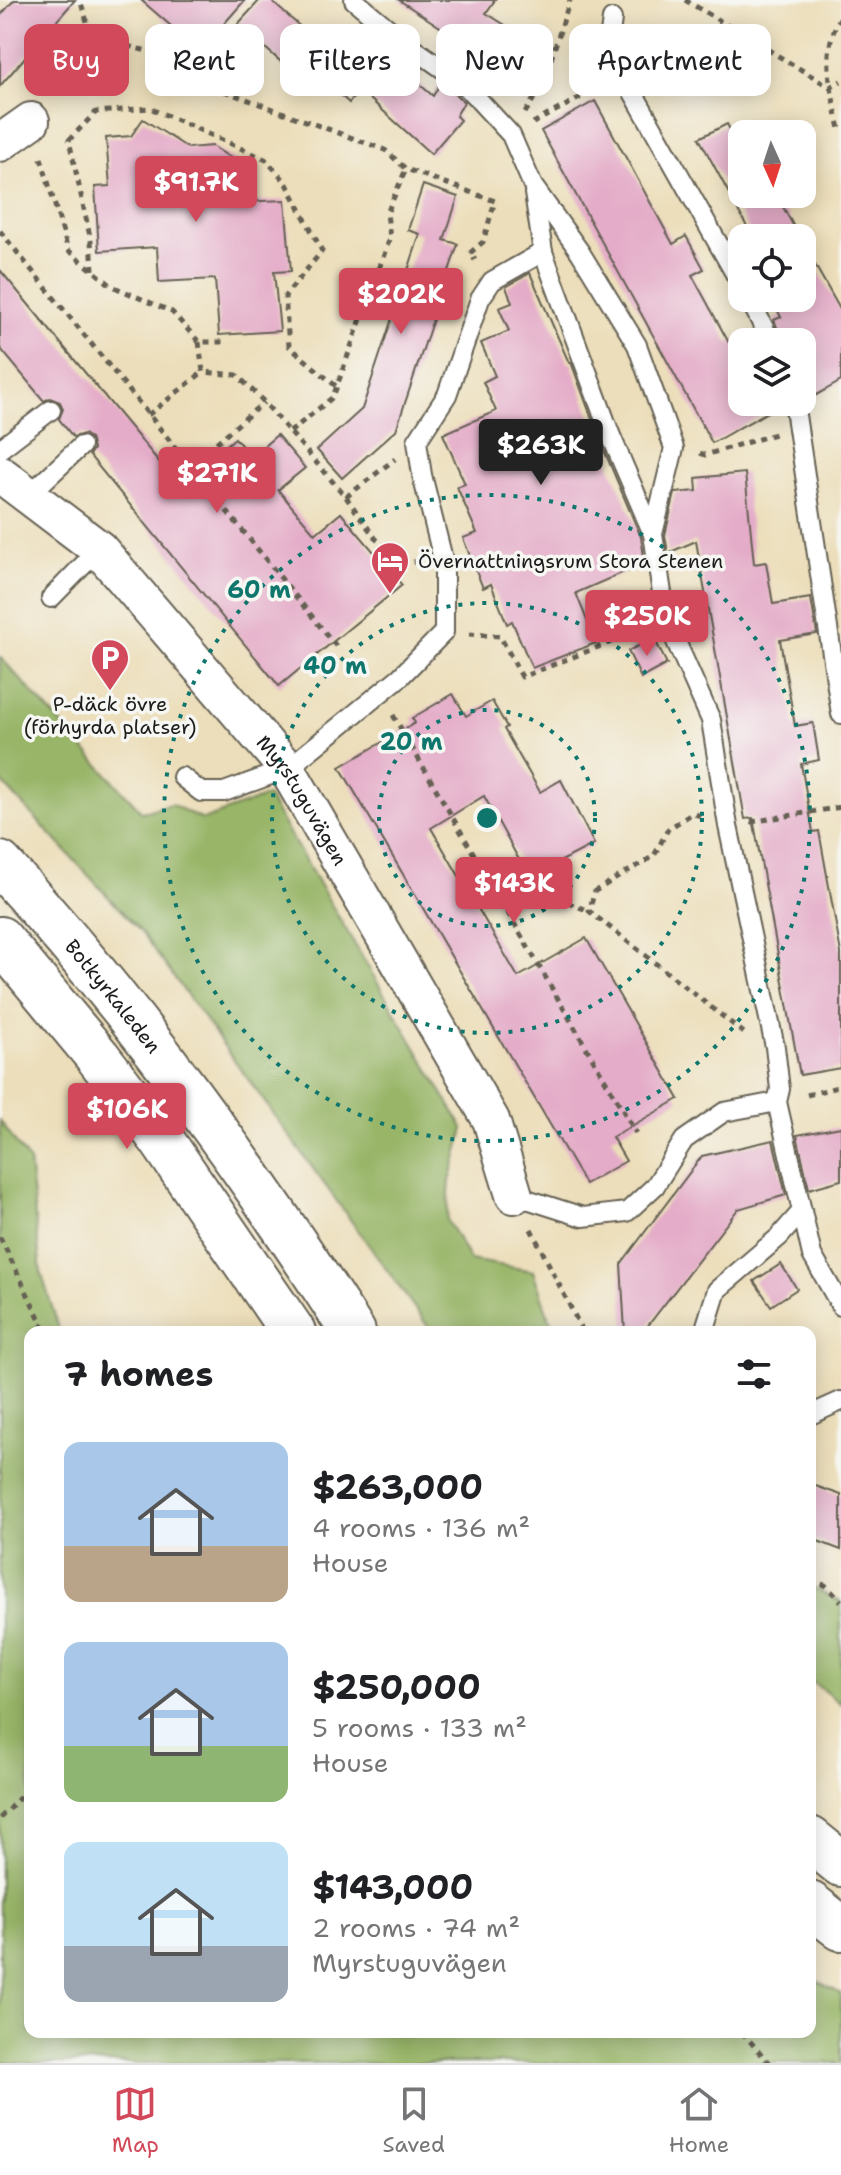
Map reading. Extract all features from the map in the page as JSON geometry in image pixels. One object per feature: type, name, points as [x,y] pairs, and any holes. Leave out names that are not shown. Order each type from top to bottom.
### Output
[{"type":"main road","name":"Botkyrkaleden","points":[[0,864],[46,914],[131,1017],[254,1187],[349,1326]]},
{"type":"main road","points":[[0,939],[161,1139],[289,1326]]},
{"type":"main road","points":[[816,1844],[841,1864]]},
{"type":"main road","points":[[816,1909],[841,1928]]},
{"type":"street","points":[[0,143],[31,121]]},
{"type":"street","name":"Myrstuguvägen","points":[[0,474],[99,549],[287,769],[491,1120],[514,1195]]},
{"type":"lane","points":[[354,0],[403,41],[463,83],[511,135],[533,186],[580,252],[637,345],[674,448],[653,534]]},
{"type":"lane","points":[[611,24],[612,19]]},
{"type":"lane","points":[[635,96],[728,261]]},
{"type":"lane","points":[[533,186],[543,252],[611,436],[653,534],[666,619],[711,720],[728,826],[771,1031],[780,1089],[777,1102],[812,1255],[841,1306]]},
{"type":"lane","points":[[182,777],[201,792],[224,792],[287,769],[400,677],[444,632],[444,563],[422,475],[417,441],[447,395],[480,299],[492,281],[543,252]]},
{"type":"lane","points":[[0,449],[51,410]]},
{"type":"lane","points":[[797,416],[841,714]]},
{"type":"lane","points":[[29,495],[81,446]]},
{"type":"lane","points":[[51,598],[99,549]]},
{"type":"lane","points":[[514,1195],[583,1217],[627,1212],[655,1186],[684,1140],[724,1112],[777,1102]]},
{"type":"lane","points":[[706,1326],[717,1290],[779,1237],[802,1211]]},
{"type":"lane","points":[[816,1412],[841,1401]]},
{"type":"path","points":[[81,0],[88,24]]},
{"type":"path","points":[[553,53],[570,0]]},
{"type":"path","points":[[685,0],[830,87]]},
{"type":"path","points":[[841,17],[830,49],[830,87],[841,133]]},
{"type":"path","points":[[129,46],[159,54],[216,88],[385,150],[406,169],[495,201],[483,242],[470,253],[492,281]]},
{"type":"path","points":[[830,87],[841,81]]},
{"type":"path","points":[[49,96],[31,121],[68,250],[112,286],[172,312],[199,342],[203,372]]},
{"type":"path","points":[[511,135],[584,96]]},
{"type":"path","points":[[93,270],[91,241],[69,140],[96,112],[150,108],[265,159],[286,182],[322,251],[285,296],[289,346],[337,387]]},
{"type":"path","points":[[290,432],[333,397],[390,238],[387,213],[406,169]]},
{"type":"path","points":[[0,231],[336,646]]},
{"type":"path","points":[[199,342],[226,342]]},
{"type":"path","points":[[148,415],[203,372],[237,375],[346,497],[376,539],[407,562],[444,563]]},
{"type":"path","points":[[189,466],[264,402]]},
{"type":"path","points":[[705,455],[799,428]]},
{"type":"path","points":[[346,497],[417,441]]},
{"type":"path","points":[[500,636],[522,677],[623,639]]},
{"type":"path","points":[[380,693],[636,1133]]},
{"type":"path","points":[[589,911],[595,891],[654,856],[668,829],[693,813],[728,826],[841,807]]},
{"type":"path","points":[[497,894],[525,892],[554,897],[589,911],[744,1033],[771,1031]]},
{"type":"path","points":[[514,1195],[580,1326]]},
{"type":"path","points":[[0,1237],[43,1326]]},
{"type":"path","points":[[816,1583],[825,1585],[841,1601]]},
{"type":"path","points":[[0,1818],[24,1793]]},
{"type":"path","points":[[747,2038],[769,2063]]},
{"type":"green space","points":[[0,657],[142,812],[171,804],[203,820],[267,796],[464,1129],[450,1181],[447,1220],[470,1260],[533,1271],[552,1326],[428,1326],[141,932],[0,780]]},
{"type":"green space","points":[[0,1121],[29,1161],[41,1272],[58,1326],[24,1326],[24,2038],[816,2038],[816,1980],[841,1994],[841,2063],[0,2063]]},
{"type":"green space","points":[[816,1589],[841,1602],[841,1704],[816,1685]]},
{"type":"building","points":[[14,0],[75,0],[54,24],[24,24],[24,58],[0,86],[0,16]]},
{"type":"building","points":[[141,0],[245,0],[224,24],[169,24]]},
{"type":"building","points":[[260,0],[270,0],[297,24],[280,24],[280,61],[264,47],[264,24],[238,24]]},
{"type":"building","points":[[399,0],[495,0],[486,13],[504,24],[436,24]]},
{"type":"building","points":[[420,85],[433,96],[436,91],[436,96],[457,96],[464,102],[456,116],[460,120],[431,154],[367,96],[420,96]]},
{"type":"building","points":[[341,96],[355,96],[349,103]]},
{"type":"building","points":[[595,101],[673,244],[686,236],[704,269],[692,275],[728,341],[728,416],[760,416],[712,443],[541,131]]},
{"type":"building","points":[[143,119],[188,148],[212,146],[237,162],[239,202],[285,200],[291,271],[274,272],[280,331],[219,335],[215,279],[159,282],[157,247],[99,251],[95,187],[110,186],[106,138],[131,136]]},
{"type":"building","points":[[727,124],[728,192],[699,138]]},
{"type":"building","points":[[423,185],[458,197],[444,240],[458,244],[396,430],[342,478],[317,450],[362,409],[420,234],[408,230]]},
{"type":"building","points":[[737,208],[784,208],[792,224],[745,224]]},
{"type":"building","points":[[816,267],[841,311],[841,381],[816,395],[816,328],[777,328],[774,320],[781,317],[778,312],[816,312]]},
{"type":"building","points":[[0,270],[179,486],[235,438],[251,457],[277,435],[305,468],[278,490],[315,534],[341,513],[402,585],[279,686],[89,455],[93,449],[90,438],[84,434],[73,437],[59,419],[63,409],[60,402],[50,398],[44,401],[0,348]]},
{"type":"building","points":[[530,273],[571,362],[600,441],[641,537],[645,563],[576,593],[596,643],[532,668],[512,621],[507,624],[491,584],[483,588],[463,538],[477,533],[457,487],[465,484],[443,434],[496,411],[483,382],[495,376],[481,343],[509,331],[499,308],[512,303],[506,287]]},
{"type":"building","points":[[745,473],[754,564],[766,562],[773,604],[811,598],[817,634],[780,640],[795,726],[813,723],[819,760],[801,764],[813,832],[819,831],[841,953],[841,1068],[800,1075],[753,818],[745,819],[696,541],[668,553],[665,535],[675,493],[697,491],[696,478]]},
{"type":"building","points":[[654,638],[667,664],[641,678],[628,651]]},
{"type":"building","points":[[453,694],[466,716],[492,701],[507,727],[504,729],[540,792],[561,780],[594,844],[529,878],[484,796],[431,828],[518,977],[586,938],[679,1099],[612,1137],[626,1161],[585,1184],[340,767],[415,723],[412,718]]},
{"type":"building","points":[[841,1127],[841,1180],[809,1189],[797,1135]]},
{"type":"building","points":[[773,1140],[786,1195],[738,1209],[648,1326],[625,1326],[621,1264],[702,1156]]},
{"type":"building","points":[[781,1264],[797,1289],[771,1306],[754,1281]]},
{"type":"building","points":[[816,1486],[841,1495],[841,1550],[816,1540]]},
{"type":"place","name":"Övernattningsrum Stora Stenen","points":[[390,595]]},
{"type":"place","name":"P-däck övre (förhyrda platser)","points":[[110,692]]}]
